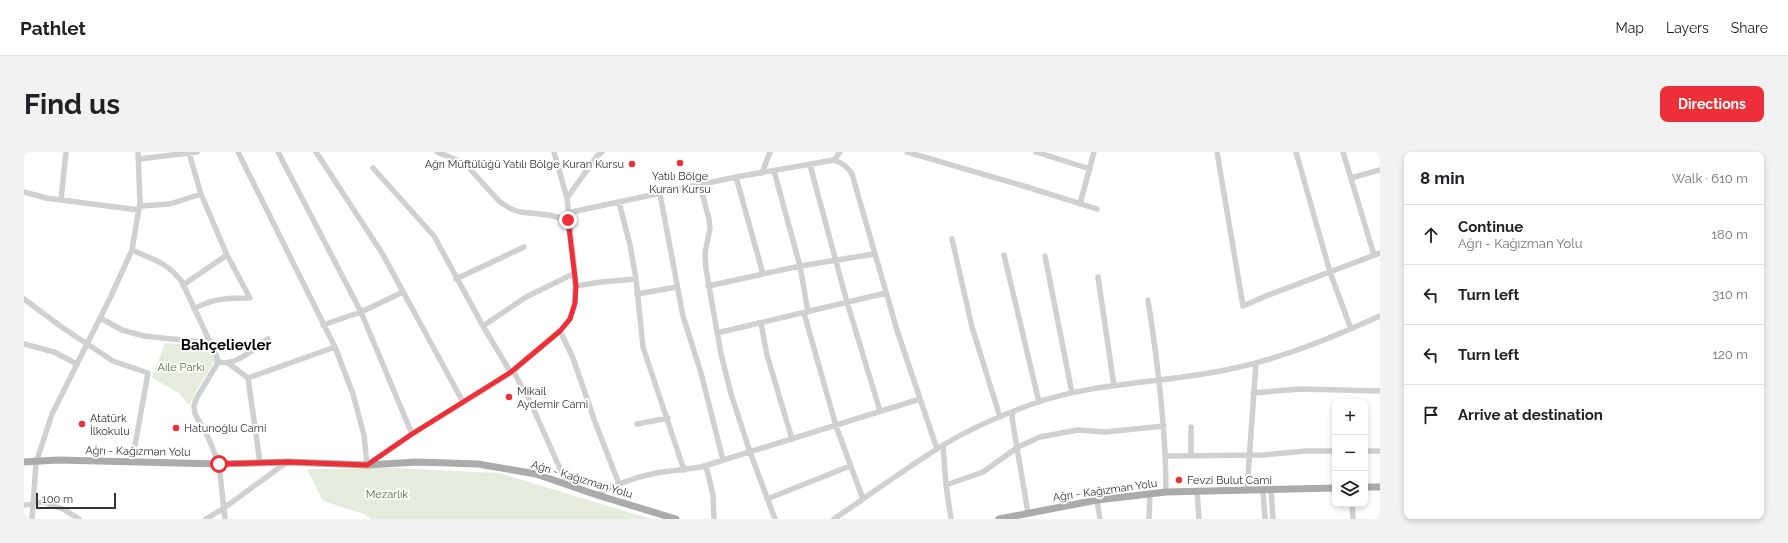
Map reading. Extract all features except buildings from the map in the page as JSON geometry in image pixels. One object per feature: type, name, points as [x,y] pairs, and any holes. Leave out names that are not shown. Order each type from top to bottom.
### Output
[{"type":"main road","name":"Ağrı - Kağızman Yolu","points":[[24,462],[36,463],[58,460],[219,464],[288,462],[367,465],[417,462],[478,464],[536,474],[596,495],[676,519]]},
{"type":"main road","points":[[1368,487],[1380,487]]},
{"type":"main road","name":"Ağrı - Kağızman Yolu","points":[[999,519],[1097,500],[1166,492],[1332,488]]},
{"type":"street","points":[[61,200],[66,152]]},
{"type":"street","points":[[32,519],[36,463],[52,414],[132,250],[140,208],[138,152]]},
{"type":"street","points":[[139,159],[197,152]]},
{"type":"street","points":[[238,152],[335,347],[353,394],[364,435],[367,465],[412,434],[512,372],[560,331],[570,319],[575,303],[575,273],[566,198],[554,152]]},
{"type":"street","points":[[278,152],[361,312],[412,434]]},
{"type":"street","points":[[316,152],[354,209],[403,292],[463,402]]},
{"type":"street","points":[[437,152],[462,162],[500,202],[511,209],[520,212],[549,215],[568,220]]},
{"type":"street","points":[[566,198],[597,156],[602,152]]},
{"type":"street","points":[[762,173],[770,152]]},
{"type":"street","points":[[834,160],[840,152]]},
{"type":"street","points":[[907,152],[1097,209]]},
{"type":"street","points":[[1036,152],[1090,169]]},
{"type":"street","points":[[1080,204],[1094,152]]},
{"type":"street","points":[[1217,152],[1243,306],[1380,253]]},
{"type":"street","points":[[1296,152],[1330,272],[1351,329]]},
{"type":"street","points":[[1343,152],[1374,255]]},
{"type":"street","points":[[189,153],[201,194],[227,255],[250,298],[218,299],[194,308]]},
{"type":"street","points":[[568,213],[700,185],[834,160],[842,164],[848,168],[852,174],[886,293],[937,448]]},
{"type":"street","points":[[810,165],[835,260],[880,411]]},
{"type":"street","points":[[373,168],[434,236],[482,326],[528,397],[562,473],[562,484]]},
{"type":"street","points":[[1351,178],[1380,170]]},
{"type":"street","points":[[774,171],[800,266],[806,312],[836,426],[863,499]]},
{"type":"street","points":[[736,178],[763,274]]},
{"type":"street","points":[[700,185],[709,219],[710,228],[705,253],[708,286],[717,333],[731,394],[774,519]]},
{"type":"street","points":[[24,192],[61,200],[140,208],[170,204],[201,194]]},
{"type":"street","points":[[660,194],[683,316],[701,373],[723,460]]},
{"type":"street","points":[[619,202],[630,245],[636,279],[643,347],[668,418],[684,470]]},
{"type":"street","points":[[952,239],[972,327],[1000,417]]},
{"type":"street","points":[[456,279],[524,248]]},
{"type":"street","points":[[132,250],[165,264],[175,273],[183,285],[218,361]]},
{"type":"street","points":[[708,286],[800,266],[874,254]]},
{"type":"street","points":[[183,285],[227,255]]},
{"type":"street","points":[[1004,255],[1039,402]]},
{"type":"street","points":[[1045,256],[1072,393]]},
{"type":"street","points":[[482,326],[526,296],[575,273]]},
{"type":"street","points":[[1098,277],[1114,386]]},
{"type":"street","points":[[576,286],[636,279]]},
{"type":"street","points":[[637,294],[677,287]]},
{"type":"street","points":[[323,325],[361,312],[403,292]]},
{"type":"street","points":[[717,333],[886,293]]},
{"type":"street","points":[[24,299],[86,344],[113,361],[148,373],[132,462]]},
{"type":"street","points":[[1148,300],[1160,381],[1166,456],[1166,492]]},
{"type":"street","points":[[834,519],[937,448],[1000,417],[1039,402],[1072,393],[1114,386],[1160,381],[1256,363],[1316,343],[1380,316]]},
{"type":"street","points":[[100,318],[122,330],[144,336],[210,343]]},
{"type":"street","points":[[761,323],[767,354],[792,439]]},
{"type":"street","points":[[560,331],[573,358],[595,422],[619,484]]},
{"type":"street","points":[[228,363],[254,349],[268,339]]},
{"type":"street","points":[[24,344],[54,352],[77,364]]},
{"type":"street","points":[[248,378],[335,347]]},
{"type":"street","points":[[218,361],[228,363],[248,378],[260,463]]},
{"type":"street","points":[[218,361],[196,399],[194,406],[195,414],[208,437],[219,464],[225,519]]},
{"type":"street","points":[[1247,490],[1248,454],[1256,363]]},
{"type":"street","points":[[1253,393],[1300,389],[1380,391]]},
{"type":"street","points":[[596,495],[619,484],[656,473],[706,466],[920,399]]},
{"type":"street","points":[[1014,412],[1012,418],[1028,514]]},
{"type":"street","points":[[637,424],[668,418]]},
{"type":"street","points":[[946,485],[983,472],[1018,447],[1040,437],[1066,431],[1078,430],[1105,432],[1164,426]]},
{"type":"street","points":[[1191,427],[1191,455]]},
{"type":"street","points":[[943,445],[946,485],[951,519]]},
{"type":"street","points":[[1166,456],[1332,451]]},
{"type":"street","points":[[1368,451],[1380,451]]},
{"type":"street","points":[[206,519],[224,508],[288,462]]},
{"type":"street","points":[[706,466],[713,495],[714,519]]},
{"type":"street","points":[[767,499],[850,466]]},
{"type":"street","points":[[1271,489],[1273,519]]},
{"type":"street","points":[[1262,490],[1265,519]]},
{"type":"street","points":[[1197,492],[1199,519]]},
{"type":"street","points":[[1149,519],[1150,494]]},
{"type":"street","points":[[1097,500],[1100,519]]},
{"type":"street","points":[[24,505],[43,502],[63,509],[80,519]]},
{"type":"street","points":[[1352,507],[1353,519]]},
{"type":"green space","name":"Aile Parkı","points":[[165,343],[209,346],[215,360],[189,405],[179,393],[152,378]]},
{"type":"green space","name":"Mezarlık","points":[[393,468],[499,473],[651,519],[371,519],[364,514],[323,501],[307,469]]},
{"type":"place","name":"Yatılı Bölge Kuran Kursu","points":[[680,163]]},
{"type":"place","name":"Ağrı Müftülüğü Yatılı Bölge Kuran Kursu","points":[[632,164]]},
{"type":"place","name":"Mikail Aydemir Cami","points":[[509,397]]},
{"type":"place","name":"Atatürk İlkokulu","points":[[82,424]]},
{"type":"place","name":"Hatunoğlu Cami","points":[[176,428]]},
{"type":"place","name":"Fevzi Bulut Cami","points":[[1179,480]]},
{"type":"district","name":"Bahçelievler","points":[[226,345]]},
{"type":"route","points":[[219,464],[288,462],[367,465],[412,434],[511,372],[560,331],[570,319],[575,303],[576,286],[568,220]]}]
